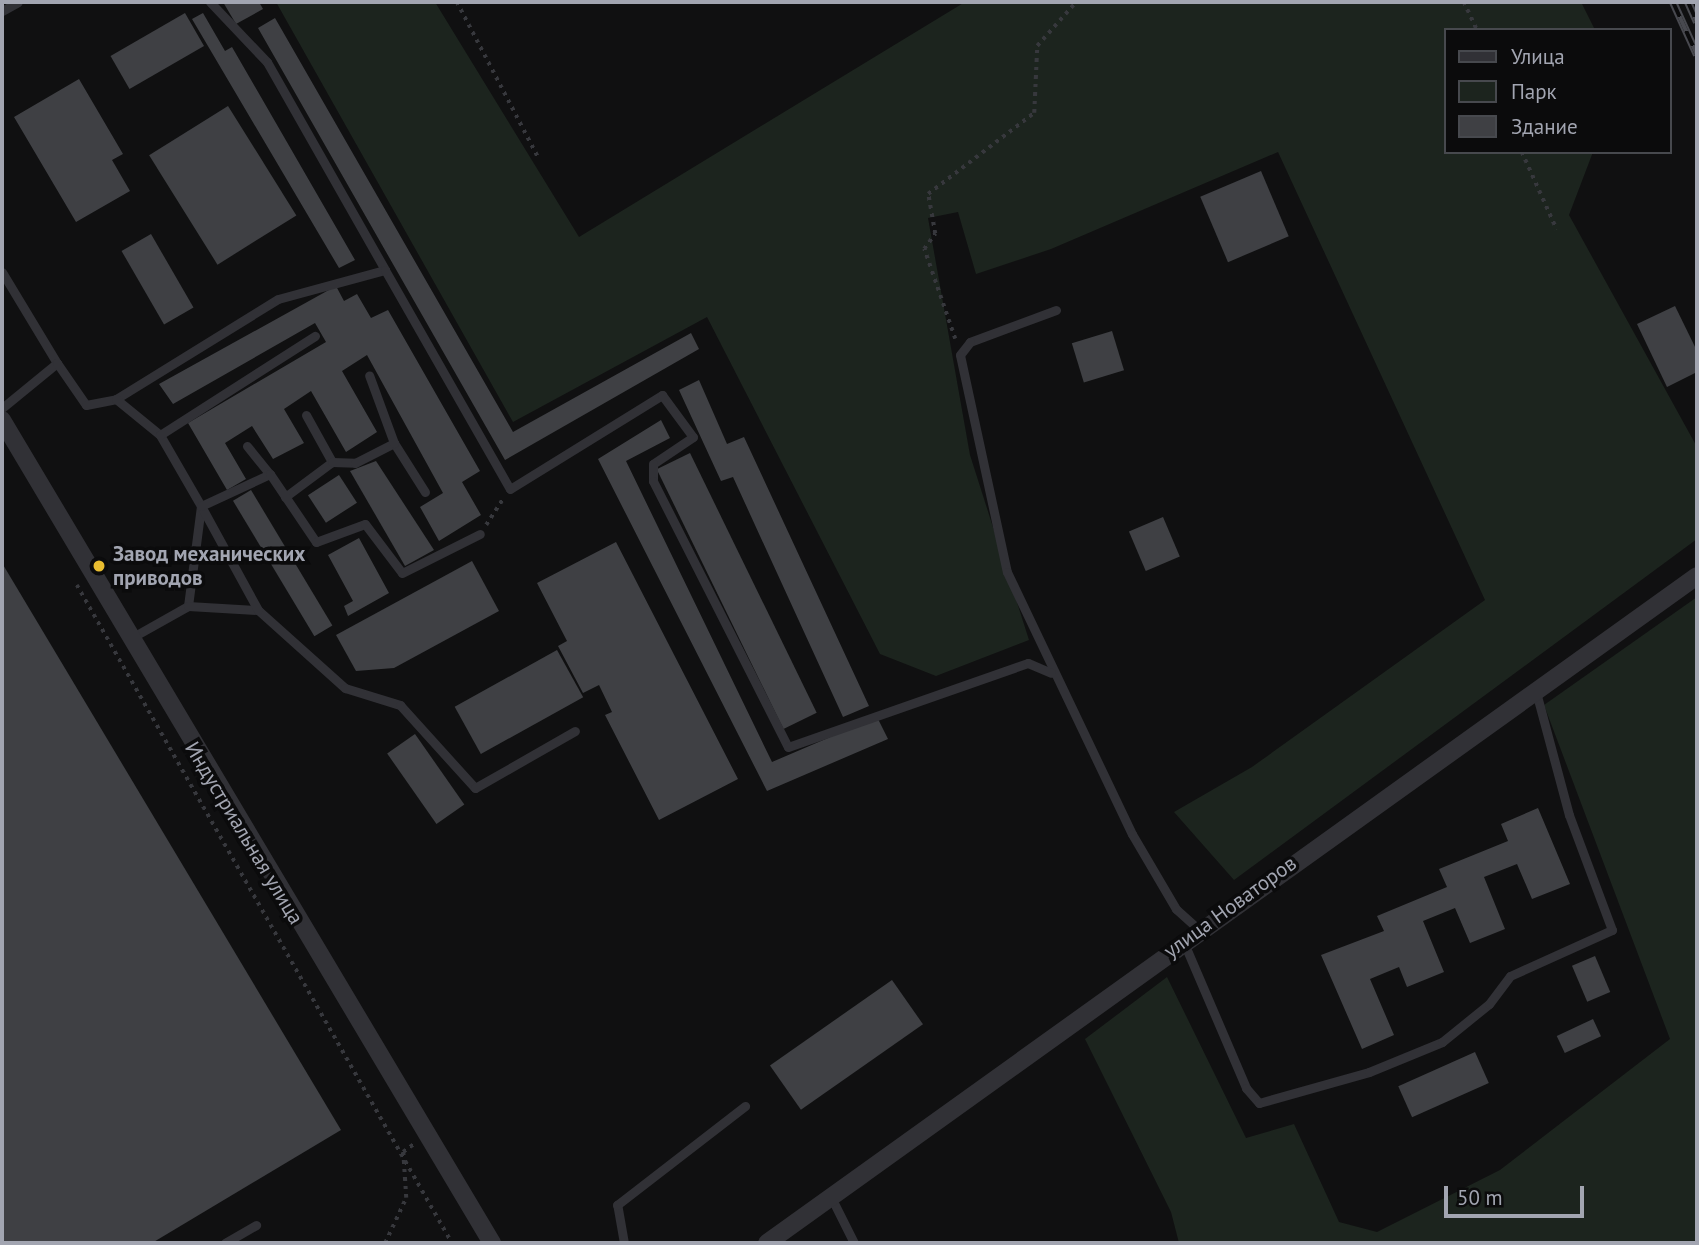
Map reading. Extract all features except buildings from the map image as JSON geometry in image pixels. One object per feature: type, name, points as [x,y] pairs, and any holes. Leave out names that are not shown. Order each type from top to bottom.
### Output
[{"type":"street","name":"Индустриальная улица","points":[[2,420],[492,1243]]},
{"type":"street","name":"улица Новаторов","points":[[767,1243],[1199,930],[1697,576]]},
{"type":"lane","points":[[2,11],[18,2]]},
{"type":"lane","points":[[210,2],[267,62],[510,489],[662,395],[693,437],[653,464],[653,481],[788,747],[1028,663],[1051,673]]},
{"type":"lane","points":[[2,272],[86,405],[116,399],[278,299],[385,270]]},
{"type":"lane","points":[[1056,310],[970,342],[960,355],[1007,572],[1051,673],[1132,835],[1176,909],[1199,930]]},
{"type":"lane","points":[[160,435],[315,336]]},
{"type":"lane","points":[[2,408],[57,363]]},
{"type":"lane","points":[[369,375],[394,443],[425,492]]},
{"type":"lane","points":[[116,399],[160,435],[258,610],[345,688],[400,705],[475,788],[575,731]]},
{"type":"lane","points":[[306,415],[332,462]]},
{"type":"lane","points":[[285,497],[332,462],[355,463],[394,443]]},
{"type":"lane","points":[[247,446],[270,474],[316,542],[365,524],[402,573],[480,534]]},
{"type":"lane","points":[[201,506],[270,474]]},
{"type":"lane","points":[[188,606],[201,506]]},
{"type":"lane","points":[[130,639],[188,606],[258,610]]},
{"type":"lane","points":[[1184,941],[1246,1088],[1259,1103],[1369,1072],[1442,1042],[1489,1004],[1510,976],[1612,930],[1569,815],[1536,690]]},
{"type":"lane","points":[[624,1243],[617,1205],[745,1106]]},
{"type":"lane","points":[[831,1197],[854,1243]]},
{"type":"lane","points":[[225,1243],[256,1225]]},
{"type":"path","points":[[457,2],[538,157]]},
{"type":"path","points":[[960,355],[924,250],[935,234],[928,194],[1034,113],[1037,46],[1076,2]]},
{"type":"path","points":[[1464,2],[1476,28]]},
{"type":"path","points":[[1523,154],[1558,230]]},
{"type":"path","points":[[480,534],[510,489]]},
{"type":"path","points":[[71,574],[452,1243]]},
{"type":"path","points":[[402,1152],[427,1134]]},
{"type":"path","points":[[385,1243],[406,1198],[402,1152]]},
{"type":"green space","points":[[276,2],[435,2],[579,237],[965,2],[1581,2],[1594,28],[1444,28],[1444,154],[1592,154],[1569,215],[1697,447],[1697,539],[1234,880],[1174,812],[1252,767],[1485,600],[1278,152],[1051,249],[976,274],[958,212],[928,218],[970,455],[1029,640],[936,676],[880,654],[707,317],[513,422]]},
{"type":"green space","points":[[1697,597],[1697,1243],[1179,1243],[1171,1212],[1085,1039],[1167,977],[1246,1138],[1294,1124],[1339,1222],[1377,1232],[1500,1170],[1670,1039],[1544,705]]},
{"type":"railway","points":[[1673,2],[1697,55]]},
{"type":"railway","points":[[1688,2],[1697,22]]},
{"type":"place","name":"Завод механических приводов","points":[[99,566]]}]
